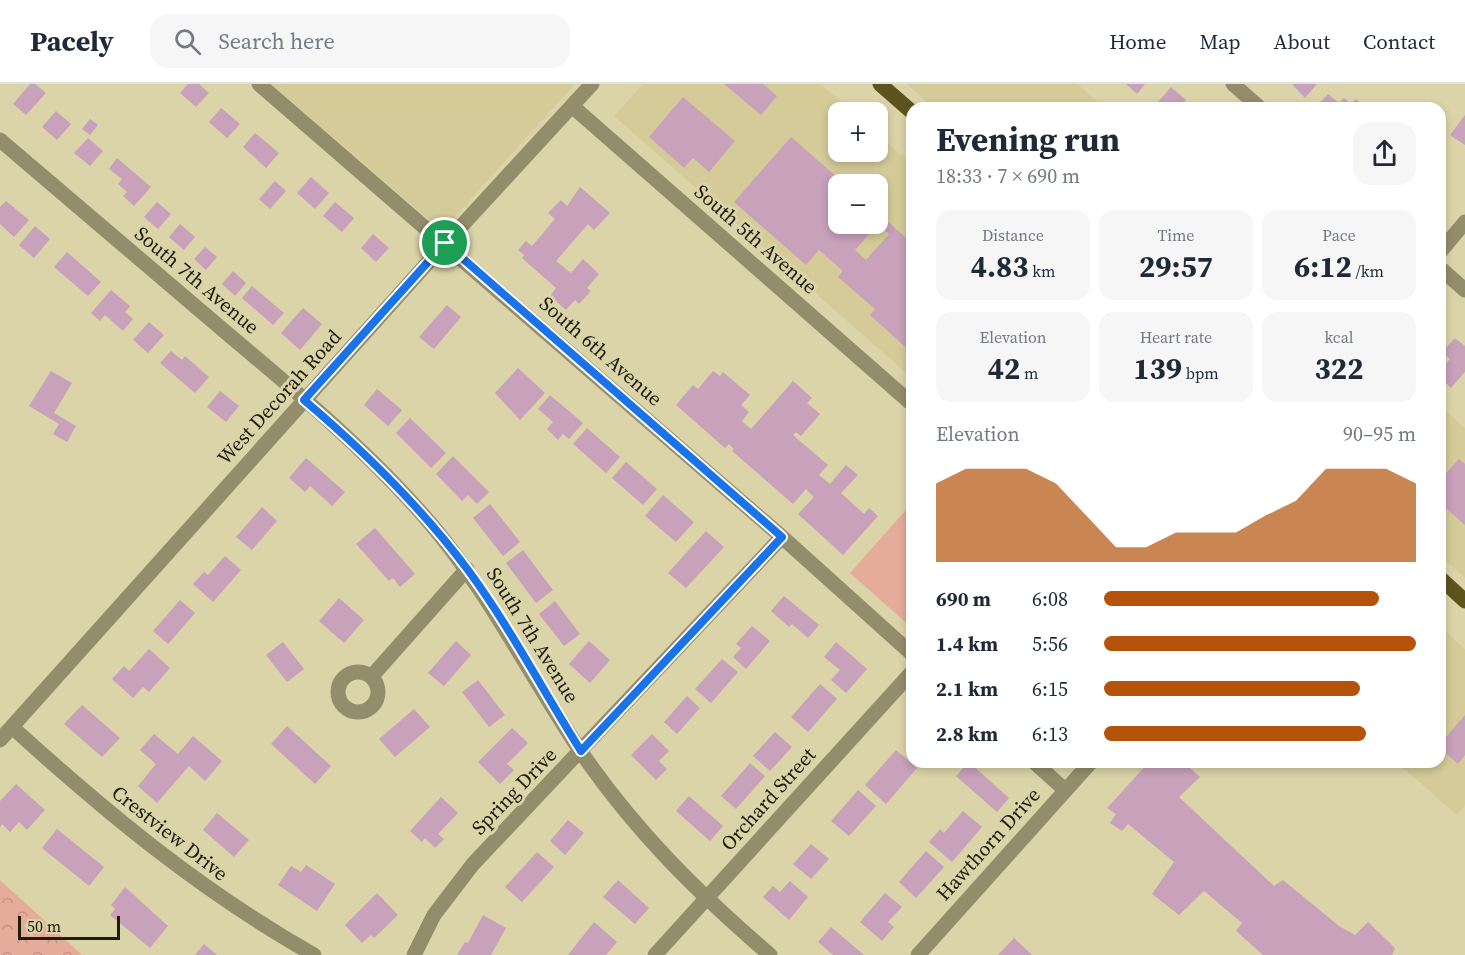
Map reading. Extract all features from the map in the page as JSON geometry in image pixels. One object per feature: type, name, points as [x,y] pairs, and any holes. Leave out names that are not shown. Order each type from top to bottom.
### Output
[{"type":"main road","points":[[880,84],[906,107]]},
{"type":"main road","points":[[1446,584],[1465,601]]},
{"type":"street","name":"South 6th Avenue","points":[[259,84],[782,537],[906,649]]},
{"type":"street","name":"West Decorah Road","points":[[0,740],[445,243],[592,84]]},
{"type":"street","points":[[1242,87],[1255,102]]},
{"type":"street","name":"South 5th Avenue","points":[[572,106],[906,399]]},
{"type":"street","name":"South 7th Avenue","points":[[0,140],[304,400],[380,469],[425,517],[467,569],[506,627],[581,751],[657,849],[705,899],[770,955]]},
{"type":"street","points":[[1446,245],[1465,222]]},
{"type":"street","points":[[1446,273],[1465,290]]},
{"type":"street","name":"Spring Drive","points":[[414,955],[434,915],[479,857],[782,537]]},
{"type":"street","points":[[372,676],[467,569]]},
{"type":"street","name":"Orchard Street","points":[[655,955],[906,679]]},
{"type":"street","name":"Crestview Drive","points":[[12,727],[86,794],[177,868],[250,918],[314,955]]},
{"type":"street","points":[[1041,768],[1065,790]]},
{"type":"street","name":"Hawthorn Drive","points":[[918,955],[1085,768]]},
{"type":"shaded area","points":[[271,84],[575,84],[452,220],[442,226],[431,221]]},
{"type":"shaded area","points":[[643,84],[821,84],[842,102],[828,102],[828,162],[888,162],[888,143],[906,160],[906,373],[614,116]]},
{"type":"shaded area","points":[[907,84],[1078,84],[1098,102],[926,102]]},
{"type":"shaded area","points":[[1446,411],[1465,428],[1465,578],[1446,561]]},
{"type":"shaded area","points":[[1446,632],[1465,649],[1465,805],[1457,815],[1403,768],[1446,768]]},
{"type":"green space","points":[[906,510],[906,623],[850,573]]},
{"type":"green space","points":[[0,880],[82,955],[0,955]]},
{"type":"building","points":[[30,84],[35,84],[46,93],[26,115],[13,104]]},
{"type":"building","points":[[188,84],[199,84],[209,93],[196,107],[180,93]]},
{"type":"building","points":[[724,84],[763,84],[777,96],[761,115]]},
{"type":"building","points":[[1126,84],[1145,84],[1137,94]]},
{"type":"building","points":[[1292,84],[1317,84],[1305,98]]},
{"type":"building","points":[[1171,87],[1186,100],[1184,102],[1158,102]]},
{"type":"building","points":[[1328,94],[1338,102],[1321,102]]},
{"type":"building","points":[[683,97],[735,141],[709,172],[693,158],[684,168],[649,137]]},
{"type":"building","points":[[221,108],[240,124],[227,138],[209,122]]},
{"type":"building","points":[[56,111],[71,124],[57,140],[42,127]]},
{"type":"building","points":[[1465,115],[1465,145],[1450,135]]},
{"type":"building","points":[[90,119],[98,125],[90,135],[82,129]]},
{"type":"building","points":[[255,133],[279,153],[266,168],[243,147]]},
{"type":"building","points":[[791,137],[834,174],[828,174],[828,234],[869,234],[855,250],[866,260],[889,234],[888,222],[906,238],[906,348],[870,315],[875,309],[838,277],[843,271],[819,250],[806,265],[734,202]]},
{"type":"building","points":[[88,138],[103,151],[90,166],[74,153]]},
{"type":"building","points":[[117,158],[151,187],[134,206],[123,196],[127,192],[118,184],[122,179],[109,169]]},
{"type":"building","points":[[311,177],[329,193],[315,209],[297,193]]},
{"type":"building","points":[[275,181],[286,191],[270,209],[259,199]]},
{"type":"building","points":[[580,187],[610,213],[594,230],[588,224],[556,261],[571,273],[583,259],[599,274],[587,288],[591,291],[579,304],[575,300],[566,310],[550,296],[556,288],[522,258],[524,255],[518,250],[526,241],[532,246],[555,219],[548,213],[561,200],[567,206]]},
{"type":"building","points":[[6,201],[29,220],[14,237],[0,224],[0,207]]},
{"type":"building","points":[[157,202],[171,214],[158,229],[144,217]]},
{"type":"building","points":[[335,202],[354,218],[342,232],[323,216]]},
{"type":"building","points":[[180,224],[195,237],[184,250],[169,237]]},
{"type":"building","points":[[35,226],[50,239],[34,258],[19,245]]},
{"type":"building","points":[[373,234],[389,248],[376,262],[361,248]]},
{"type":"building","points":[[205,247],[217,257],[206,270],[194,259]]},
{"type":"building","points":[[67,252],[101,282],[88,296],[54,267]]},
{"type":"building","points":[[233,271],[246,283],[235,296],[222,284]]},
{"type":"building","points":[[252,286],[284,313],[273,325],[242,298]]},
{"type":"building","points":[[111,290],[130,306],[125,312],[133,319],[123,331],[105,315],[100,321],[91,313]]},
{"type":"building","points":[[447,305],[461,317],[434,349],[419,337]]},
{"type":"building","points":[[303,308],[322,324],[300,350],[281,333]]},
{"type":"building","points":[[149,322],[164,335],[148,353],[133,340]]},
{"type":"building","points":[[1455,338],[1465,346],[1465,372],[1451,388],[1446,383],[1446,363],[1450,359],[1446,356],[1446,348]]},
{"type":"building","points":[[171,351],[182,360],[185,356],[209,377],[195,393],[160,363]]},
{"type":"building","points":[[518,368],[545,393],[520,420],[495,393]]},
{"type":"building","points":[[51,371],[72,383],[54,413],[76,426],[67,442],[53,434],[59,424],[29,406]]},
{"type":"building","points":[[713,371],[720,376],[723,372],[750,395],[741,405],[749,412],[742,421],[751,429],[793,381],[812,398],[807,403],[820,414],[801,436],[796,432],[793,435],[828,465],[819,475],[830,484],[846,465],[858,475],[841,493],[864,514],[869,508],[878,516],[843,555],[798,514],[814,497],[806,489],[793,504],[732,451],[734,449],[729,444],[725,448],[676,405],[693,385],[698,389]]},
{"type":"building","points":[[377,389],[402,410],[388,426],[364,405]]},
{"type":"building","points":[[220,391],[239,406],[226,422],[207,407]]},
{"type":"building","points":[[550,395],[583,423],[569,439],[563,434],[558,440],[547,429],[553,422],[538,409]]},
{"type":"building","points":[[410,418],[446,453],[431,468],[396,433]]},
{"type":"building","points":[[587,428],[620,457],[606,473],[573,444]]},
{"type":"building","points":[[453,456],[489,492],[477,504],[468,495],[462,501],[436,474]]},
{"type":"building","points":[[306,458],[345,492],[332,506],[310,486],[305,492],[289,478]]},
{"type":"building","points":[[1459,459],[1465,464],[1465,525],[1446,508],[1446,473]]},
{"type":"building","points":[[626,462],[657,489],[643,505],[612,478]]},
{"type":"building","points":[[663,495],[694,522],[676,542],[645,516]]},
{"type":"building","points":[[490,504],[520,542],[503,556],[473,518]]},
{"type":"building","points":[[262,507],[277,521],[252,550],[236,537]]},
{"type":"building","points":[[375,528],[415,574],[400,587],[393,578],[389,581],[356,544]]},
{"type":"building","points":[[706,531],[724,547],[686,588],[668,573]]},
{"type":"building","points":[[523,550],[553,590],[536,603],[506,563]]},
{"type":"building","points":[[225,556],[241,570],[213,602],[193,584],[204,572],[208,575]]},
{"type":"building","points":[[784,596],[819,625],[808,638],[792,624],[789,627],[771,611]]},
{"type":"building","points":[[339,598],[364,620],[344,643],[319,621]]},
{"type":"building","points":[[180,600],[195,613],[168,644],[153,631]]},
{"type":"building","points":[[555,601],[580,634],[564,646],[539,614]]},
{"type":"building","points":[[752,626],[770,641],[746,669],[733,657],[741,648],[736,644]]},
{"type":"building","points":[[456,641],[471,655],[444,686],[428,673]]},
{"type":"building","points":[[589,641],[610,660],[590,683],[569,664]]},
{"type":"building","points":[[283,642],[304,669],[287,682],[266,655]]},
{"type":"building","points":[[836,642],[867,669],[846,693],[831,680],[840,670],[824,657]]},
{"type":"building","points":[[149,649],[170,668],[149,692],[143,687],[133,698],[112,679],[124,666],[129,671]]},
{"type":"building","points":[[722,659],[738,672],[711,703],[695,689]]},
{"type":"building","points":[[478,680],[505,715],[489,727],[462,692]]},
{"type":"building","points":[[820,684],[837,699],[808,732],[791,717]]},
{"type":"building","points":[[687,696],[700,708],[677,734],[664,722]]},
{"type":"building","points":[[82,705],[120,738],[102,757],[64,724]]},
{"type":"building","points":[[414,709],[430,727],[395,757],[379,739]]},
{"type":"building","points":[[1465,715],[1465,755],[1458,764],[1446,753],[1446,737]]},
{"type":"building","points":[[287,726],[331,766],[315,784],[271,744]]},
{"type":"building","points":[[512,728],[528,743],[507,764],[514,770],[500,784],[478,762]]},
{"type":"building","points":[[775,732],[792,747],[770,771],[753,756]]},
{"type":"building","points":[[154,734],[178,754],[193,736],[222,761],[205,781],[189,766],[157,803],[138,786],[156,764],[140,750]]},
{"type":"building","points":[[652,734],[669,751],[659,761],[667,769],[656,780],[631,755]]},
{"type":"building","points":[[896,750],[906,759],[906,768],[917,768],[886,804],[865,785]]},
{"type":"building","points":[[750,763],[765,776],[736,809],[721,796]]},
{"type":"building","points":[[963,768],[976,768],[1009,798],[997,812],[956,776]]},
{"type":"building","points":[[1144,768],[1190,768],[1200,777],[1179,797],[1274,886],[1283,880],[1339,926],[1355,935],[1368,922],[1395,948],[1392,955],[1263,955],[1236,931],[1242,923],[1204,891],[1179,915],[1152,894],[1174,862],[1128,824],[1122,831],[1110,823],[1116,814],[1107,808]]},
{"type":"building","points":[[16,784],[45,810],[27,830],[19,822],[10,832],[2,824],[0,827],[0,801]]},
{"type":"building","points":[[858,790],[876,806],[849,836],[831,821]]},
{"type":"building","points":[[689,796],[723,826],[710,841],[676,811]]},
{"type":"building","points":[[441,797],[458,813],[438,834],[444,839],[435,848],[425,838],[422,842],[410,831]]},
{"type":"building","points":[[963,811],[982,827],[952,862],[929,842],[940,829],[944,833]]},
{"type":"building","points":[[217,813],[249,840],[234,857],[203,830]]},
{"type":"building","points":[[568,820],[584,833],[565,855],[550,841]]},
{"type":"building","points":[[57,829],[104,867],[89,886],[42,848]]},
{"type":"building","points":[[811,844],[829,859],[811,879],[793,864]]},
{"type":"building","points":[[926,851],[944,867],[916,898],[899,882]]},
{"type":"building","points":[[537,852],[554,867],[522,902],[505,887]]},
{"type":"building","points":[[306,865],[335,884],[317,911],[278,885],[291,866],[301,872]]},
{"type":"building","points":[[618,880],[649,908],[635,924],[603,897]]},
{"type":"building","points":[[790,881],[808,897],[789,920],[763,897],[773,886],[780,892]]},
{"type":"building","points":[[125,887],[168,926],[150,948],[110,915],[115,909],[111,905]]},
{"type":"building","points":[[377,893],[398,915],[374,938],[371,935],[362,943],[345,925]]},
{"type":"building","points":[[885,893],[902,907],[888,922],[894,927],[882,941],[860,922]]},
{"type":"building","points":[[483,915],[506,928],[491,955],[457,955],[465,942],[468,943]]},
{"type":"building","points":[[594,922],[617,942],[606,955],[568,955]]},
{"type":"building","points":[[831,927],[864,955],[833,955],[818,942]]},
{"type":"building","points":[[1014,938],[1032,955],[998,955]]},
{"type":"building","points":[[204,944],[217,955],[195,955]]},
{"type":"route","points":[[445,243],[782,537],[581,751],[506,627],[467,569],[425,517],[380,469],[304,400],[445,243]]}]
